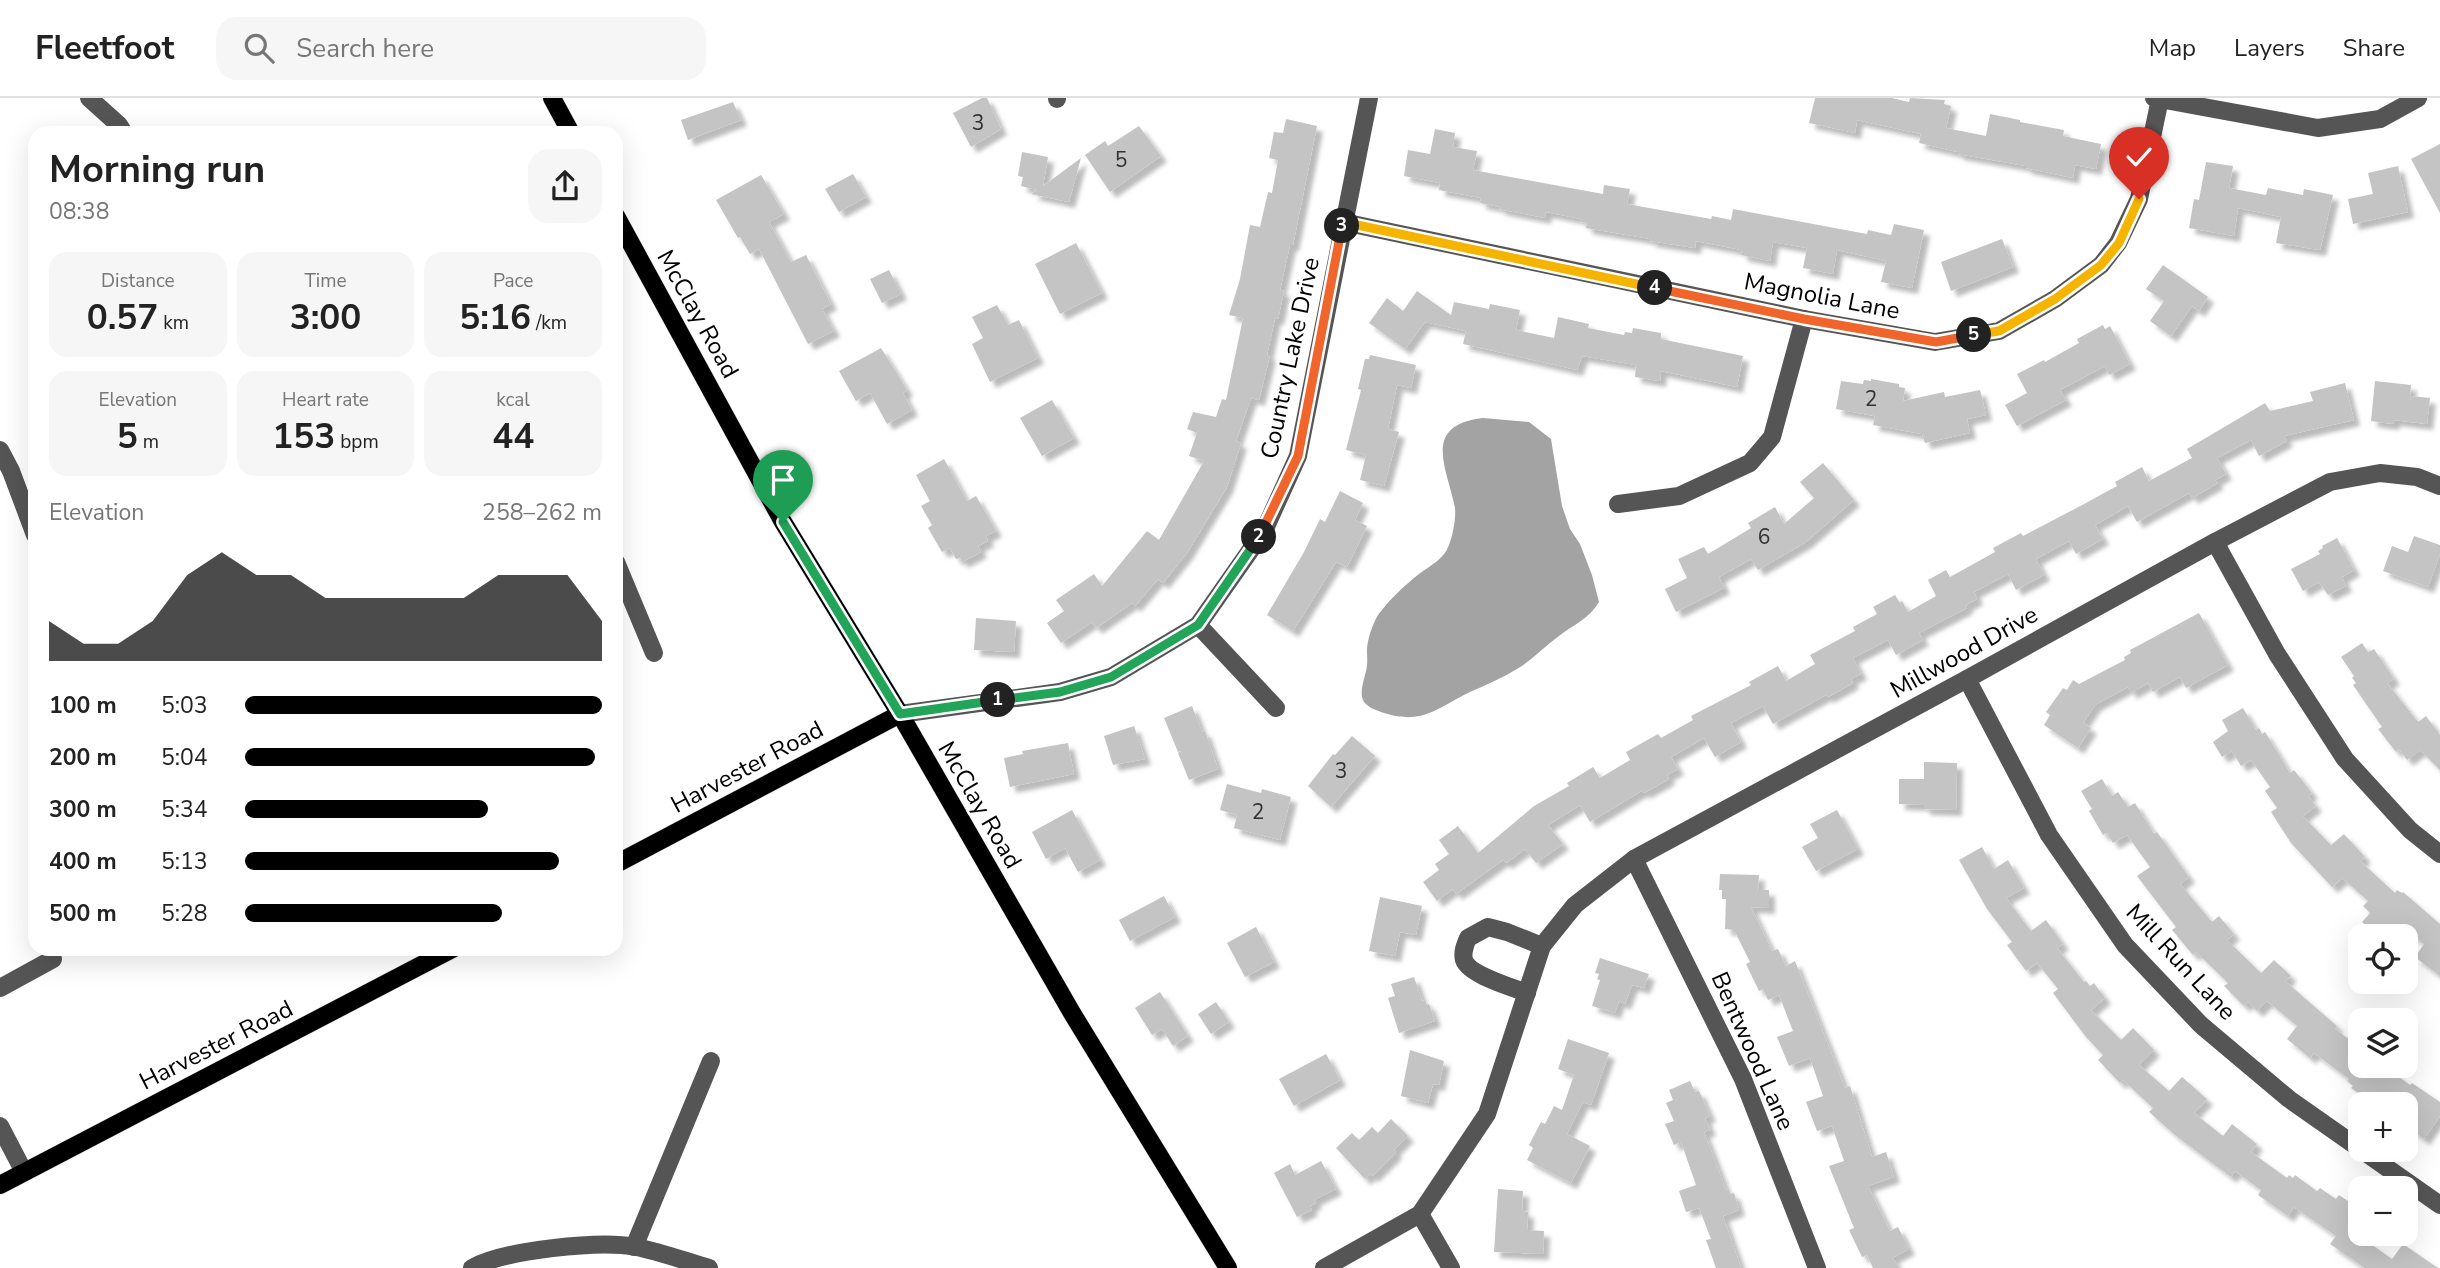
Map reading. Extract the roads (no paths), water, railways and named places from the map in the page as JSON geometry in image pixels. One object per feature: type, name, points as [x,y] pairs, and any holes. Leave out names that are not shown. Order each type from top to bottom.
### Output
[{"type":"main road","points":[[552,98],[567,126]]},
{"type":"main road","name":"McClay Road","points":[[623,229],[783,522],[900,714],[1072,1013],[1228,1268]]},
{"type":"main road","name":"Harvester Road","points":[[623,860],[900,714]]},
{"type":"main road","name":"Harvester Road","points":[[0,1185],[439,956]]},
{"type":"street","points":[[89,98],[119,126]]},
{"type":"street","name":"Country Lake Drive","points":[[900,714],[1060,692],[1098,681],[1138,662],[1198,625],[1264,531],[1298,456],[1369,98]]},
{"type":"street","points":[[2157,99],[2318,128],[2379,119],[2418,98]]},
{"type":"street","name":"Magnolia Lane","points":[[1343,222],[1804,319],[1936,342],[1999,331],[2055,299],[2101,265],[2119,243],[2139,199],[2157,99]]},
{"type":"street","points":[[1618,504],[1679,496],[1750,463],[1772,437],[1804,319]]},
{"type":"street","points":[[0,450],[28,516]]},
{"type":"street","name":"Millwood Drive","points":[[1324,1268],[1420,1214],[1488,1114],[1542,946],[1575,905],[1634,859],[2214,542],[2330,482],[2380,473],[2417,477],[2440,486]]},
{"type":"street","points":[[2214,542],[2277,654],[2345,759],[2410,830],[2440,854]]},
{"type":"street","points":[[623,579],[654,653]]},
{"type":"street","points":[[1198,625],[1276,708]]},
{"type":"street","name":"Mill Run Lane","points":[[1967,679],[2049,835],[2124,944],[2201,1025],[2289,1099],[2440,1205]]},
{"type":"street","name":"Bentwood Lane","points":[[1634,859],[1743,1079],[1817,1268]]},
{"type":"street","points":[[1527,993],[1468,967],[1463,949],[1468,938],[1488,927],[1542,946]]},
{"type":"street","points":[[0,988],[53,959]]},
{"type":"street","points":[[634,1247],[711,1061]]},
{"type":"street","points":[[0,1126],[24,1172]]},
{"type":"street","points":[[1420,1214],[1451,1268]]},
{"type":"street","points":[[472,1268],[526,1252],[588,1245],[634,1247],[709,1268]]}]
